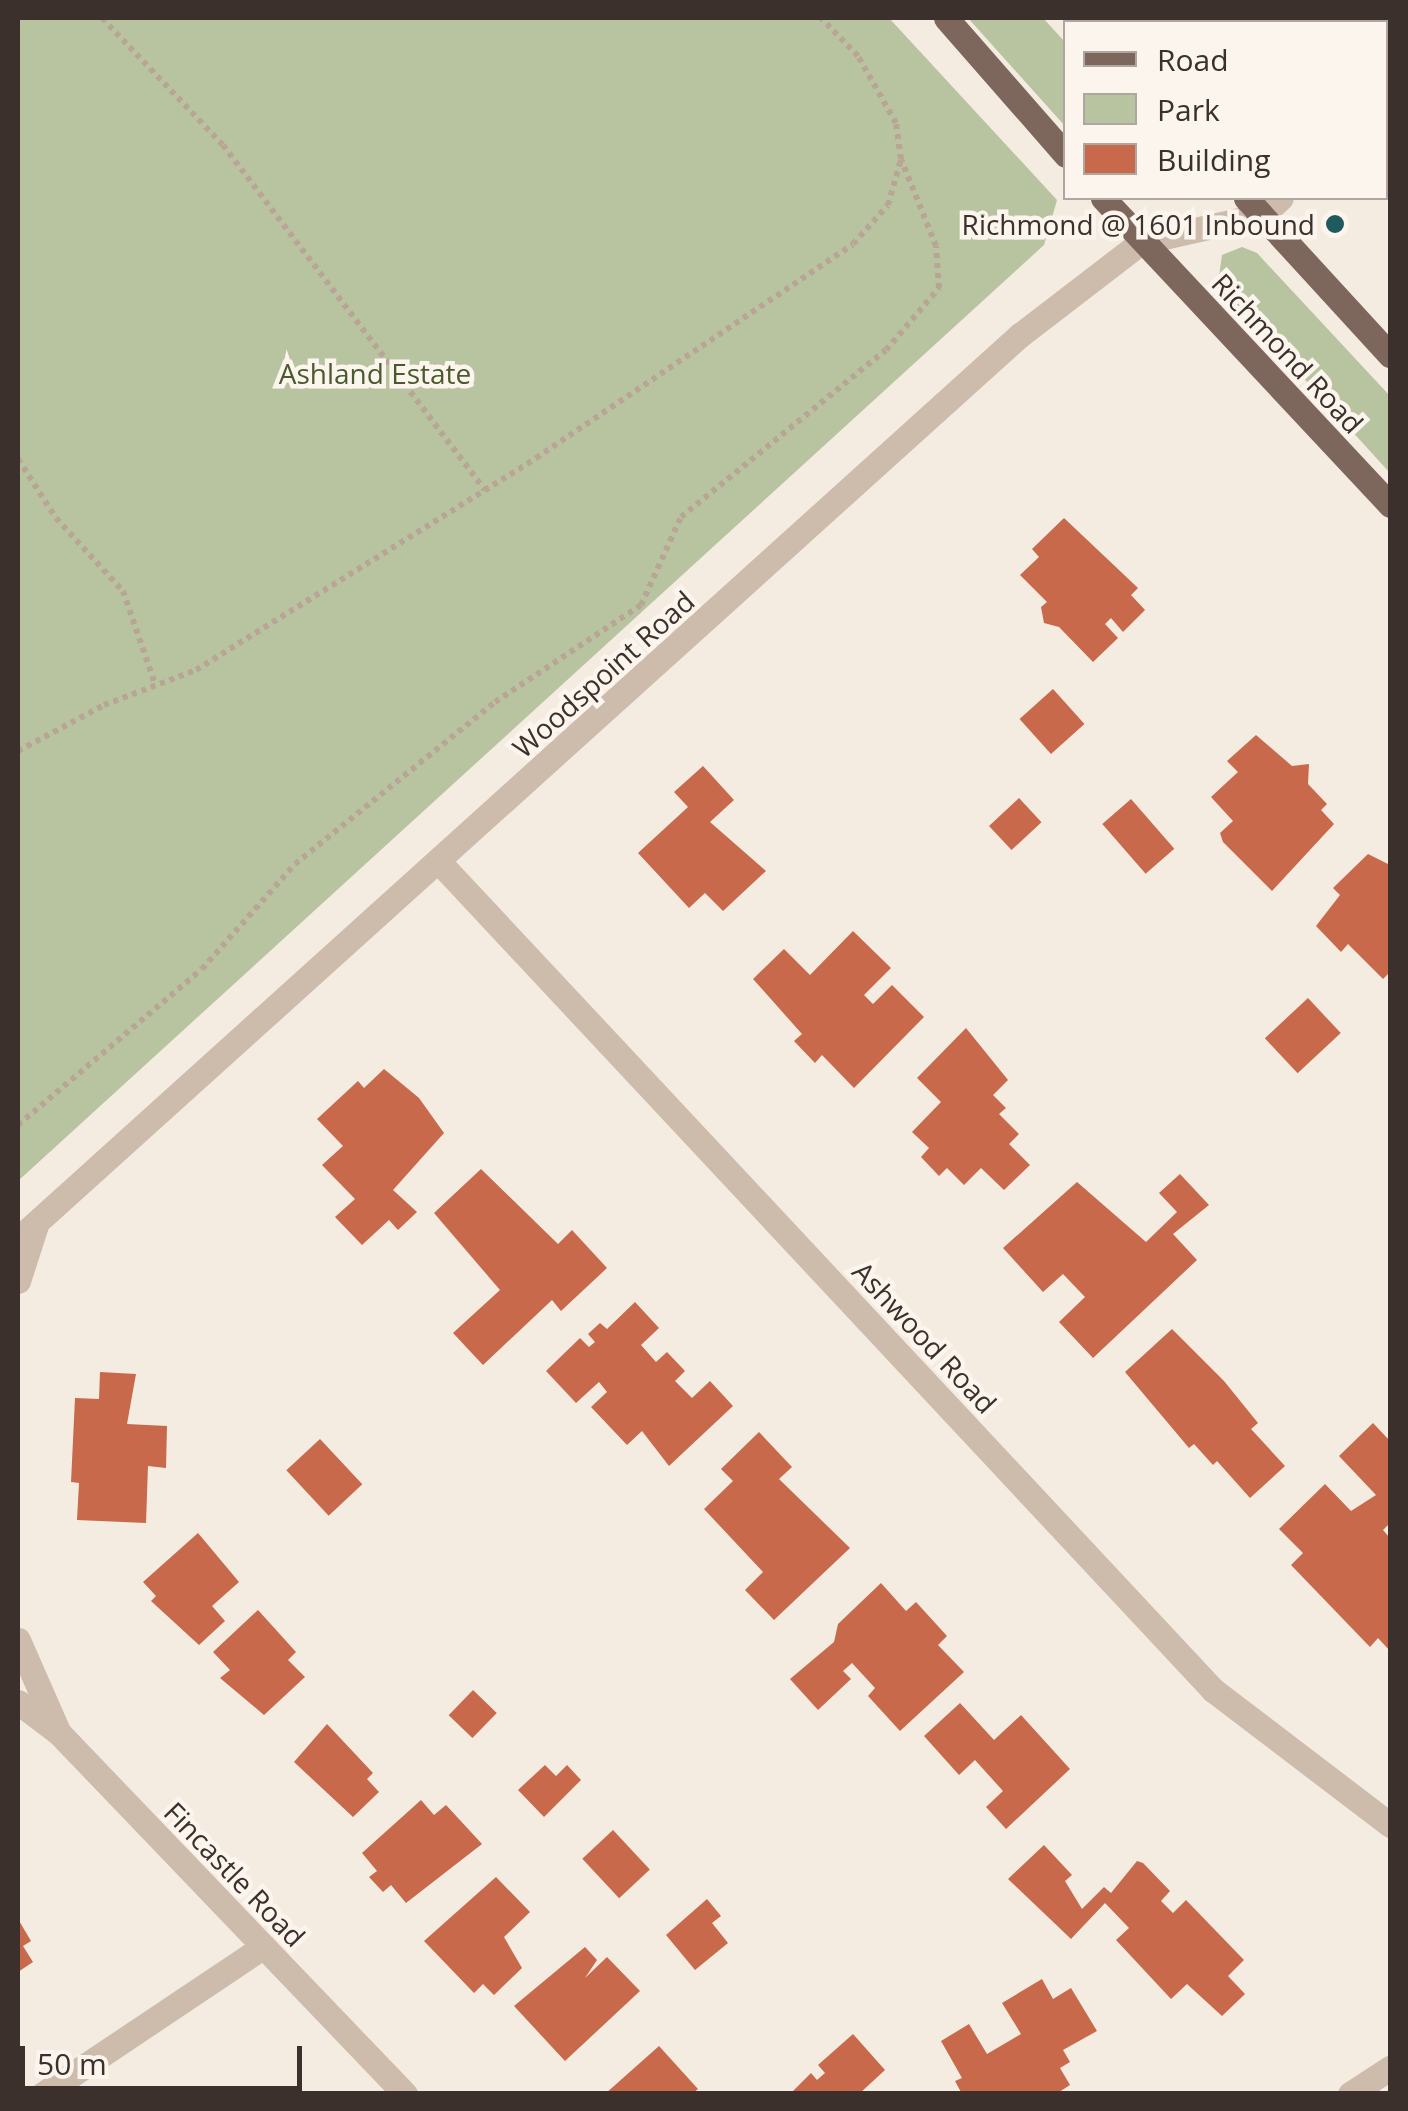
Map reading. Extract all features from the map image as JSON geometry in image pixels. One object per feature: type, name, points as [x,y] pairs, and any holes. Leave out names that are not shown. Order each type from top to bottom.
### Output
[{"type":"main road","points":[[946,18],[1063,152]]},
{"type":"main road","name":"Richmond Road","points":[[1104,200],[1390,506]]},
{"type":"main road","points":[[1263,203],[1390,355]]},
{"type":"street","name":"Woodspoint Road","points":[[24,1232],[440,863],[1020,335],[1141,242],[1263,203]]},
{"type":"street","name":"Ashwood Road","points":[[440,863],[1213,1690],[1390,1825]]},
{"type":"street","points":[[18,1281],[24,1232]]},
{"type":"street","points":[[18,1640],[58,1734]]},
{"type":"street","name":"Fincastle Road","points":[[18,1702],[58,1734],[405,2094]]},
{"type":"street","points":[[18,1714],[58,1734]]},
{"type":"street","points":[[43,2094],[263,1947]]},
{"type":"street","points":[[1350,2094],[1390,2068]]},
{"type":"path","points":[[102,18],[224,145],[485,490]]},
{"type":"path","points":[[18,1125],[202,970],[295,864],[495,702],[641,605],[681,517],[792,431],[911,323],[938,288],[936,246],[902,158],[896,123],[858,56],[820,18]]},
{"type":"path","points":[[18,750],[154,684],[196,670],[485,490],[854,244],[888,206],[902,158]]},
{"type":"path","points":[[18,459],[56,518],[124,591],[154,684]]},
{"type":"green space","name":"Ashland Estate","points":[[18,18],[889,18],[1057,200],[1044,245],[18,1181]]},
{"type":"green space","points":[[968,18],[1043,18],[1063,40],[1063,124]]},
{"type":"green space","points":[[1242,247],[1257,253],[1390,396],[1390,473],[1218,284],[1222,255]]},
{"type":"building","points":[[1341,18],[1343,20],[1288,20]]},
{"type":"building","points":[[1064,518],[1138,588],[1131,595],[1145,610],[1123,632],[1111,618],[1105,624],[1118,638],[1093,662],[1059,627],[1044,623],[1041,607],[1047,602],[1020,575],[1039,557],[1032,549]]},
{"type":"building","points":[[1053,689],[1084,724],[1051,754],[1020,719]]},
{"type":"building","points":[[1256,735],[1292,766],[1309,764],[1308,784],[1327,804],[1321,810],[1334,824],[1272,891],[1223,842],[1220,833],[1233,821],[1211,797],[1238,772],[1227,761]]},
{"type":"building","points":[[703,766],[734,800],[710,822],[766,871],[723,911],[705,893],[689,908],[638,853],[688,807],[674,792]]},
{"type":"building","points":[[1019,798],[1042,822],[1012,850],[989,826]]},
{"type":"building","points":[[1131,799],[1174,849],[1146,874],[1102,824]]},
{"type":"building","points":[[1368,854],[1390,865],[1390,972],[1383,979],[1348,944],[1341,952],[1316,926],[1340,895],[1333,888]]},
{"type":"building","points":[[853,931],[891,968],[864,995],[873,1004],[892,985],[924,1017],[854,1088],[822,1055],[815,1063],[794,1041],[802,1034],[753,979],[784,949],[810,975]]},
{"type":"building","points":[[1308,998],[1341,1033],[1298,1073],[1265,1038]]},
{"type":"building","points":[[966,1028],[1008,1080],[993,1095],[1006,1108],[999,1114],[1019,1134],[1009,1144],[1030,1165],[1004,1190],[981,1168],[964,1185],[947,1168],[939,1176],[921,1157],[929,1148],[912,1132],[941,1102],[917,1078]]},
{"type":"building","points":[[384,1069],[419,1098],[444,1133],[393,1190],[417,1212],[398,1230],[389,1220],[362,1245],[335,1217],[355,1199],[322,1165],[343,1146],[317,1119],[358,1081],[364,1088]]},
{"type":"building","points":[[481,1169],[558,1244],[572,1230],[607,1268],[561,1311],[552,1300],[483,1365],[453,1333],[500,1290],[434,1213]]},
{"type":"building","points":[[1180,1174],[1209,1205],[1173,1234],[1197,1260],[1093,1358],[1059,1322],[1085,1297],[1063,1274],[1043,1292],[1003,1248],[1077,1182],[1146,1242],[1177,1212],[1159,1193]]},
{"type":"building","points":[[635,1302],[659,1328],[641,1345],[656,1362],[667,1352],[685,1371],[675,1381],[692,1398],[710,1381],[733,1406],[669,1466],[642,1431],[627,1445],[591,1407],[607,1392],[599,1382],[576,1403],[546,1371],[580,1338],[589,1347],[595,1342],[588,1334],[600,1323],[607,1329]]},
{"type":"building","points":[[1172,1329],[1224,1381],[1258,1423],[1251,1429],[1285,1466],[1250,1498],[1217,1461],[1213,1465],[1194,1444],[1189,1448],[1125,1372]]},
{"type":"building","points":[[100,1372],[136,1374],[127,1424],[167,1426],[166,1468],[148,1466],[146,1523],[77,1520],[79,1483],[71,1482],[75,1398],[99,1399]]},
{"type":"building","points":[[1373,1423],[1390,1441],[1390,1523],[1383,1530],[1390,1538],[1390,1651],[1378,1638],[1370,1647],[1291,1565],[1303,1553],[1279,1529],[1325,1484],[1351,1511],[1376,1495],[1339,1456]]},
{"type":"building","points":[[759,1432],[792,1467],[779,1479],[850,1548],[774,1620],[745,1590],[763,1572],[704,1509],[733,1481],[721,1469]]},
{"type":"building","points":[[320,1439],[362,1484],[329,1516],[286,1470]]},
{"type":"building","points":[[198,1533],[239,1582],[212,1606],[225,1621],[199,1645],[151,1601],[156,1596],[143,1582]]},
{"type":"building","points":[[881,1583],[906,1611],[916,1602],[947,1636],[938,1645],[964,1672],[900,1731],[868,1696],[875,1688],[852,1663],[843,1671],[851,1679],[818,1710],[790,1679],[834,1642],[838,1624]]},
{"type":"building","points":[[258,1610],[296,1652],[288,1660],[305,1677],[264,1715],[220,1678],[230,1670],[213,1652]]},
{"type":"building","points":[[473,1690],[497,1713],[472,1738],[449,1715]]},
{"type":"building","points":[[960,1703],[994,1740],[1021,1715],[1070,1769],[1006,1829],[986,1807],[1003,1791],[975,1760],[959,1775],[924,1736]]},
{"type":"building","points":[[327,1724],[373,1773],[367,1779],[379,1792],[353,1817],[294,1762]]},
{"type":"building","points":[[545,1765],[556,1776],[567,1765],[581,1780],[544,1817],[518,1790]]},
{"type":"building","points":[[421,1800],[434,1815],[446,1805],[482,1844],[406,1903],[391,1885],[383,1892],[369,1877],[377,1871],[362,1853]]},
{"type":"building","points":[[613,1830],[650,1869],[619,1898],[582,1859]]},
{"type":"building","points":[[1044,1845],[1072,1875],[1065,1881],[1082,1909],[1104,1887],[1111,1893],[1137,1861],[1143,1863],[1170,1891],[1161,1901],[1173,1913],[1186,1900],[1244,1960],[1228,1976],[1245,1994],[1222,2016],[1187,1984],[1171,1999],[1116,1940],[1129,1928],[1105,1903],[1071,1939],[1008,1879]]},
{"type":"building","points":[[496,1877],[530,1912],[504,1937],[522,1968],[494,1995],[483,1984],[474,1993],[424,1941]]},
{"type":"building","points":[[707,1899],[721,1916],[712,1923],[728,1943],[695,1970],[666,1935]]},
{"type":"building","points":[[18,1919],[31,1941],[23,1946],[33,1962],[18,1972]]},
{"type":"building","points":[[585,1947],[597,1960],[585,1978],[607,1957],[640,1991],[565,2061],[514,2006]]},
{"type":"building","points":[[1042,1979],[1053,1999],[1071,1988],[1097,2031],[1063,2050],[1070,2062],[1060,2068],[1070,2085],[1056,2094],[962,2094],[955,2081],[962,2078],[941,2041],[969,2024],[987,2054],[1021,2034],[1002,2003]]},
{"type":"building","points":[[853,2034],[885,2070],[859,2094],[790,2094],[811,2073],[817,2080],[825,2073],[818,2065]]},
{"type":"building","points":[[659,2046],[698,2089],[692,2094],[605,2094]]},
{"type":"place","name":"Richmond @ 1601 Inbound","points":[[1335,224]]}]
